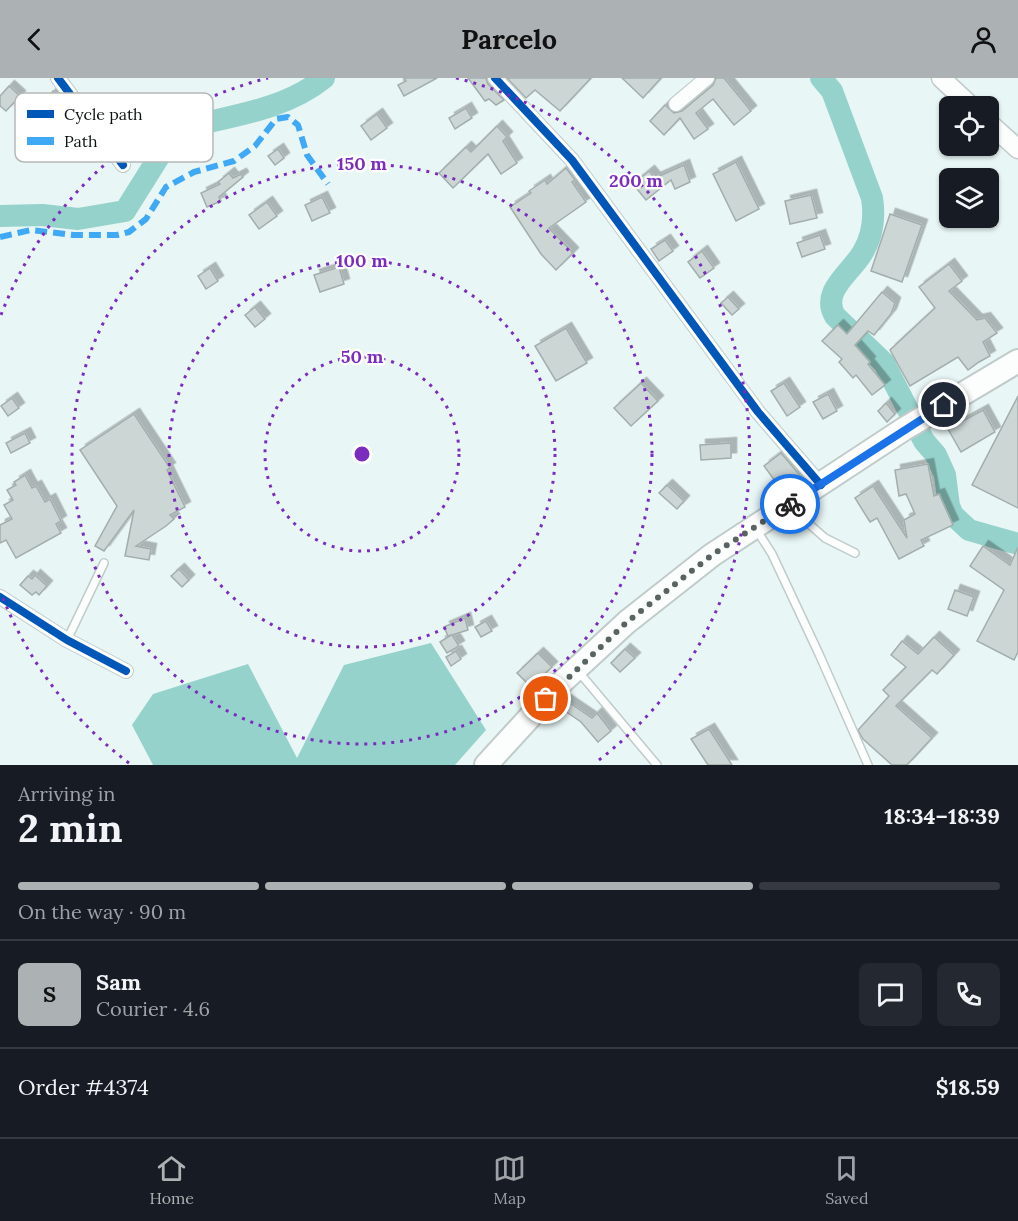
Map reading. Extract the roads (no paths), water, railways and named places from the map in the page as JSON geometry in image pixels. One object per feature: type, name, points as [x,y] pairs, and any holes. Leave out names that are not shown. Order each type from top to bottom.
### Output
[{"type":"main road","points":[[486,765],[562,682],[627,622],[712,555],[904,429],[1018,361]]},
{"type":"street","points":[[58,78],[69,93]]},
{"type":"street","points":[[495,78],[572,160],[758,412],[821,485]]},
{"type":"street","points":[[676,104],[707,78]]},
{"type":"street","points":[[941,78],[960,96]]},
{"type":"street","points":[[999,132],[1018,149]]},
{"type":"street","points":[[0,597],[67,640],[126,671]]},
{"type":"lane","points":[[784,508],[808,523],[825,538],[855,553]]},
{"type":"lane","points":[[755,527],[772,555],[868,765]]},
{"type":"lane","points":[[67,640],[104,563]]},
{"type":"lane","points":[[577,670],[657,765]]},
{"type":"water","points":[[431,643],[486,730],[455,765],[153,765],[132,725],[153,694],[248,664],[297,758],[344,665]]},
{"type":"waterway","points":[[213,121],[275,105],[309,89],[324,78]]},
{"type":"waterway","points":[[821,78],[832,91],[873,205],[869,239],[858,259],[834,290],[831,307],[835,316],[884,363],[924,441],[936,455],[945,475],[949,506],[953,515],[969,530],[1018,544]]},
{"type":"waterway","points":[[0,216],[42,215],[78,219],[125,211],[156,162]]}]
